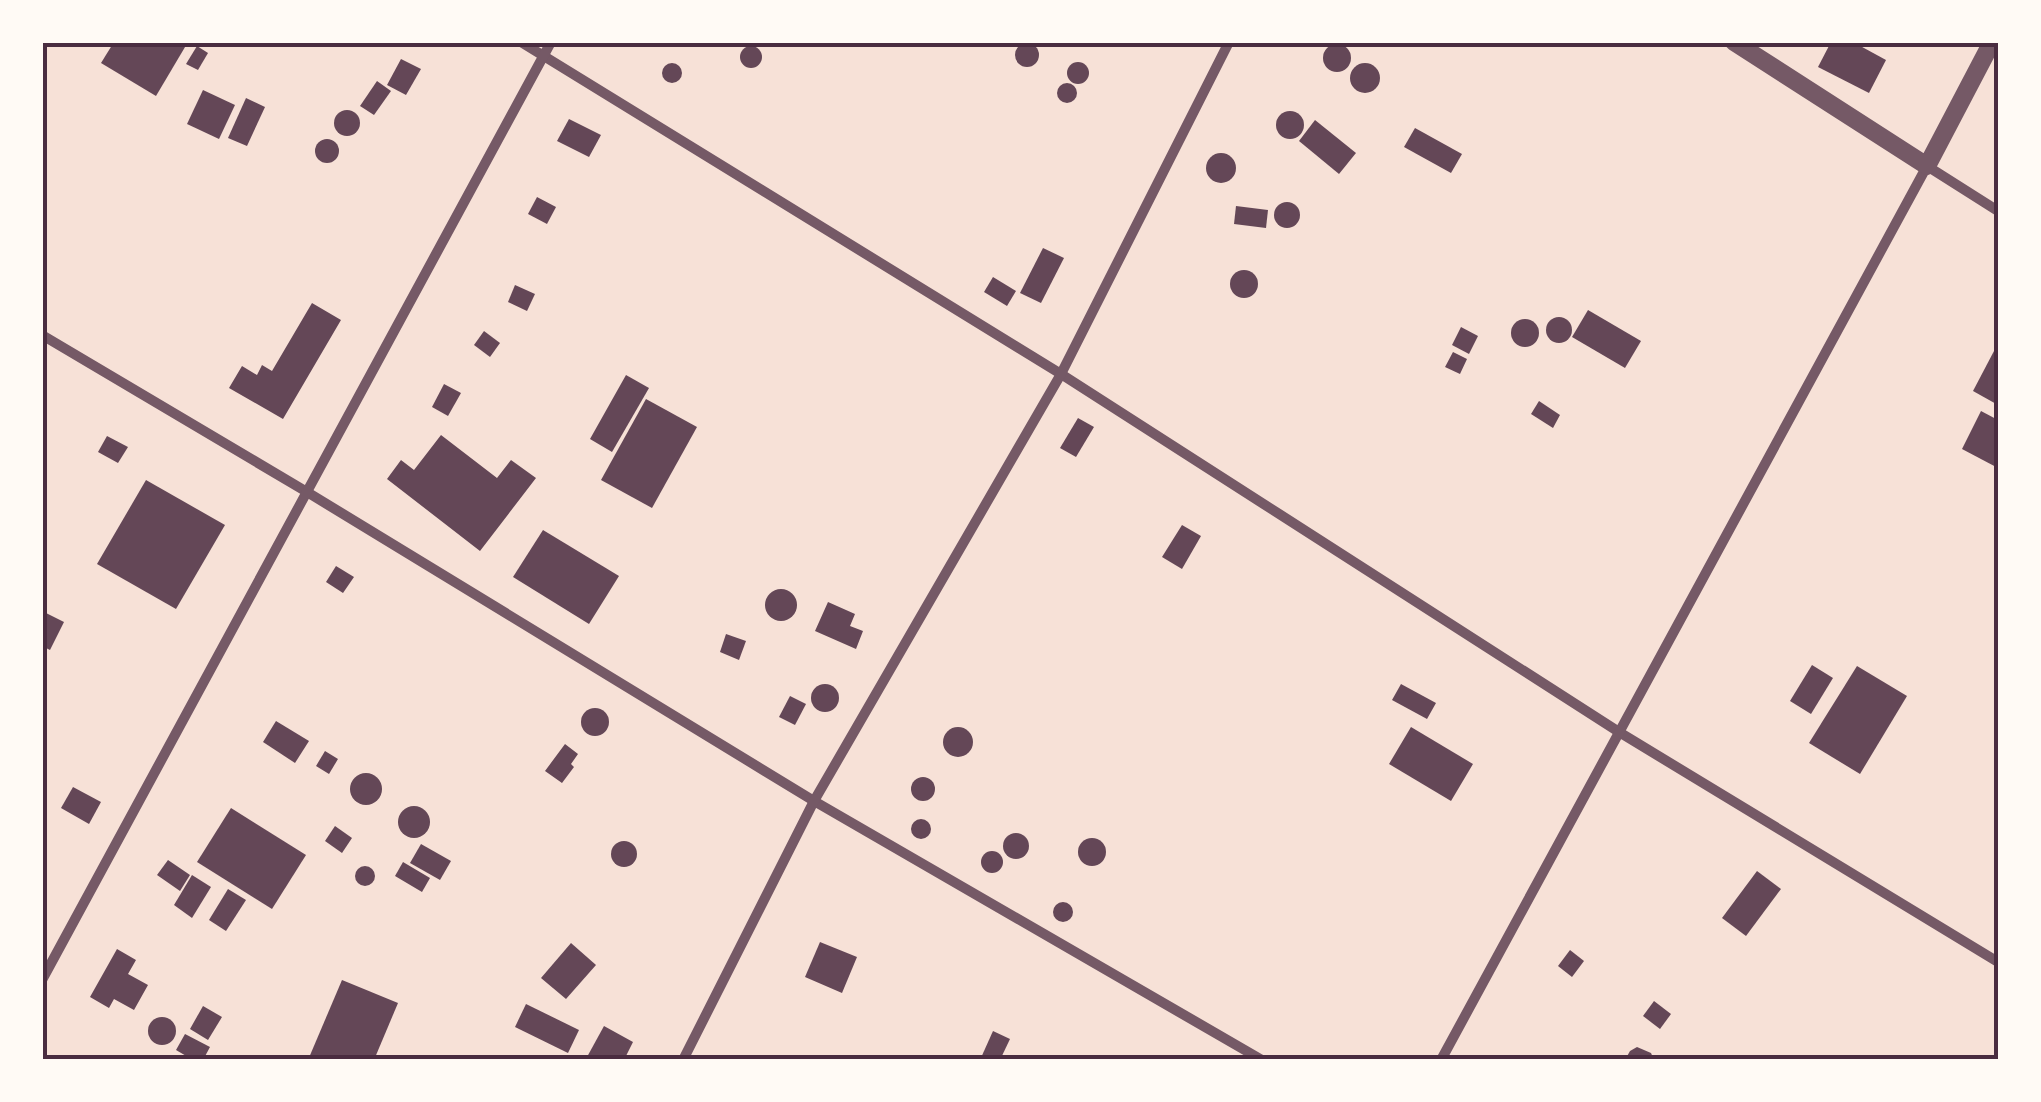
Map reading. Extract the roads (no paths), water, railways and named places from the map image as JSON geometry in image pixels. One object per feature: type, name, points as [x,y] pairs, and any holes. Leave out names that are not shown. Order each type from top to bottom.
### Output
[{"type":"street","points":[[521,42],[1060,374],[1619,732],[1998,962]]},
{"type":"street","points":[[42,980],[551,42]]},
{"type":"street","points":[[683,1060],[814,801],[1060,374],[1229,42]]},
{"type":"street","points":[[1734,42],[1998,211]]},
{"type":"street","points":[[1440,1060],[1992,42]]},
{"type":"street","points":[[42,335],[814,801],[1262,1060]]}]
